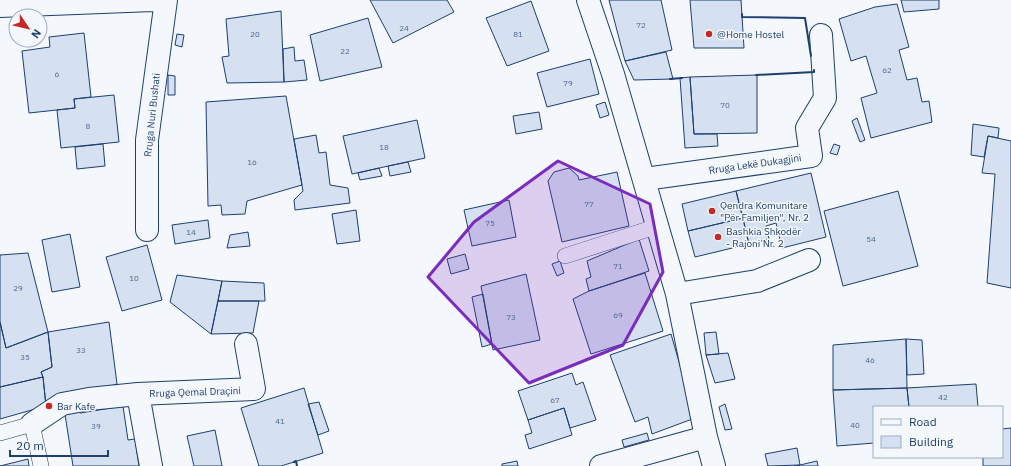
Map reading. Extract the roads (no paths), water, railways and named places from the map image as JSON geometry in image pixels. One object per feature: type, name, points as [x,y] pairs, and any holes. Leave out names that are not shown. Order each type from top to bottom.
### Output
[{"type":"street","points":[[0,6],[153,0]]},
{"type":"street","name":"Rruga Nuri Bushati","points":[[147,230],[147,140],[166,0]]},
{"type":"street","points":[[588,0],[613,74],[658,226],[676,294],[706,436],[714,466]]},
{"type":"street","name":"Rruga Lekë Dukagjini","points":[[645,179],[811,156],[807,128],[824,98],[821,35]]},
{"type":"street","points":[[676,294],[757,281],[809,260]]},
{"type":"street","name":"Rruga Qemal Draçini","points":[[32,424],[62,404],[89,399],[138,394],[254,389],[246,344]]},
{"type":"street","name":"Rruga Qemal Draçini","points":[[138,394],[150,466]]},
{"type":"street","points":[[601,466],[706,436]]},
{"type":"lane","points":[[565,256],[658,226]]},
{"type":"lane","points":[[32,424],[41,466]]},
{"type":"lane","name":"Rruga Qemal Draçini","points":[[0,433],[32,424]]},
{"type":"place","name":"@Home Hostel","points":[[709,34]]},
{"type":"place","name":"Qendra Komunitare \"Për Familjen\", Nr. 2","points":[[712,211]]},
{"type":"place","name":"Bashkia Shkodër - Rajoni Nr. 2","points":[[718,237]]},
{"type":"place","name":"Bar Kafe","points":[[49,406]]}]
